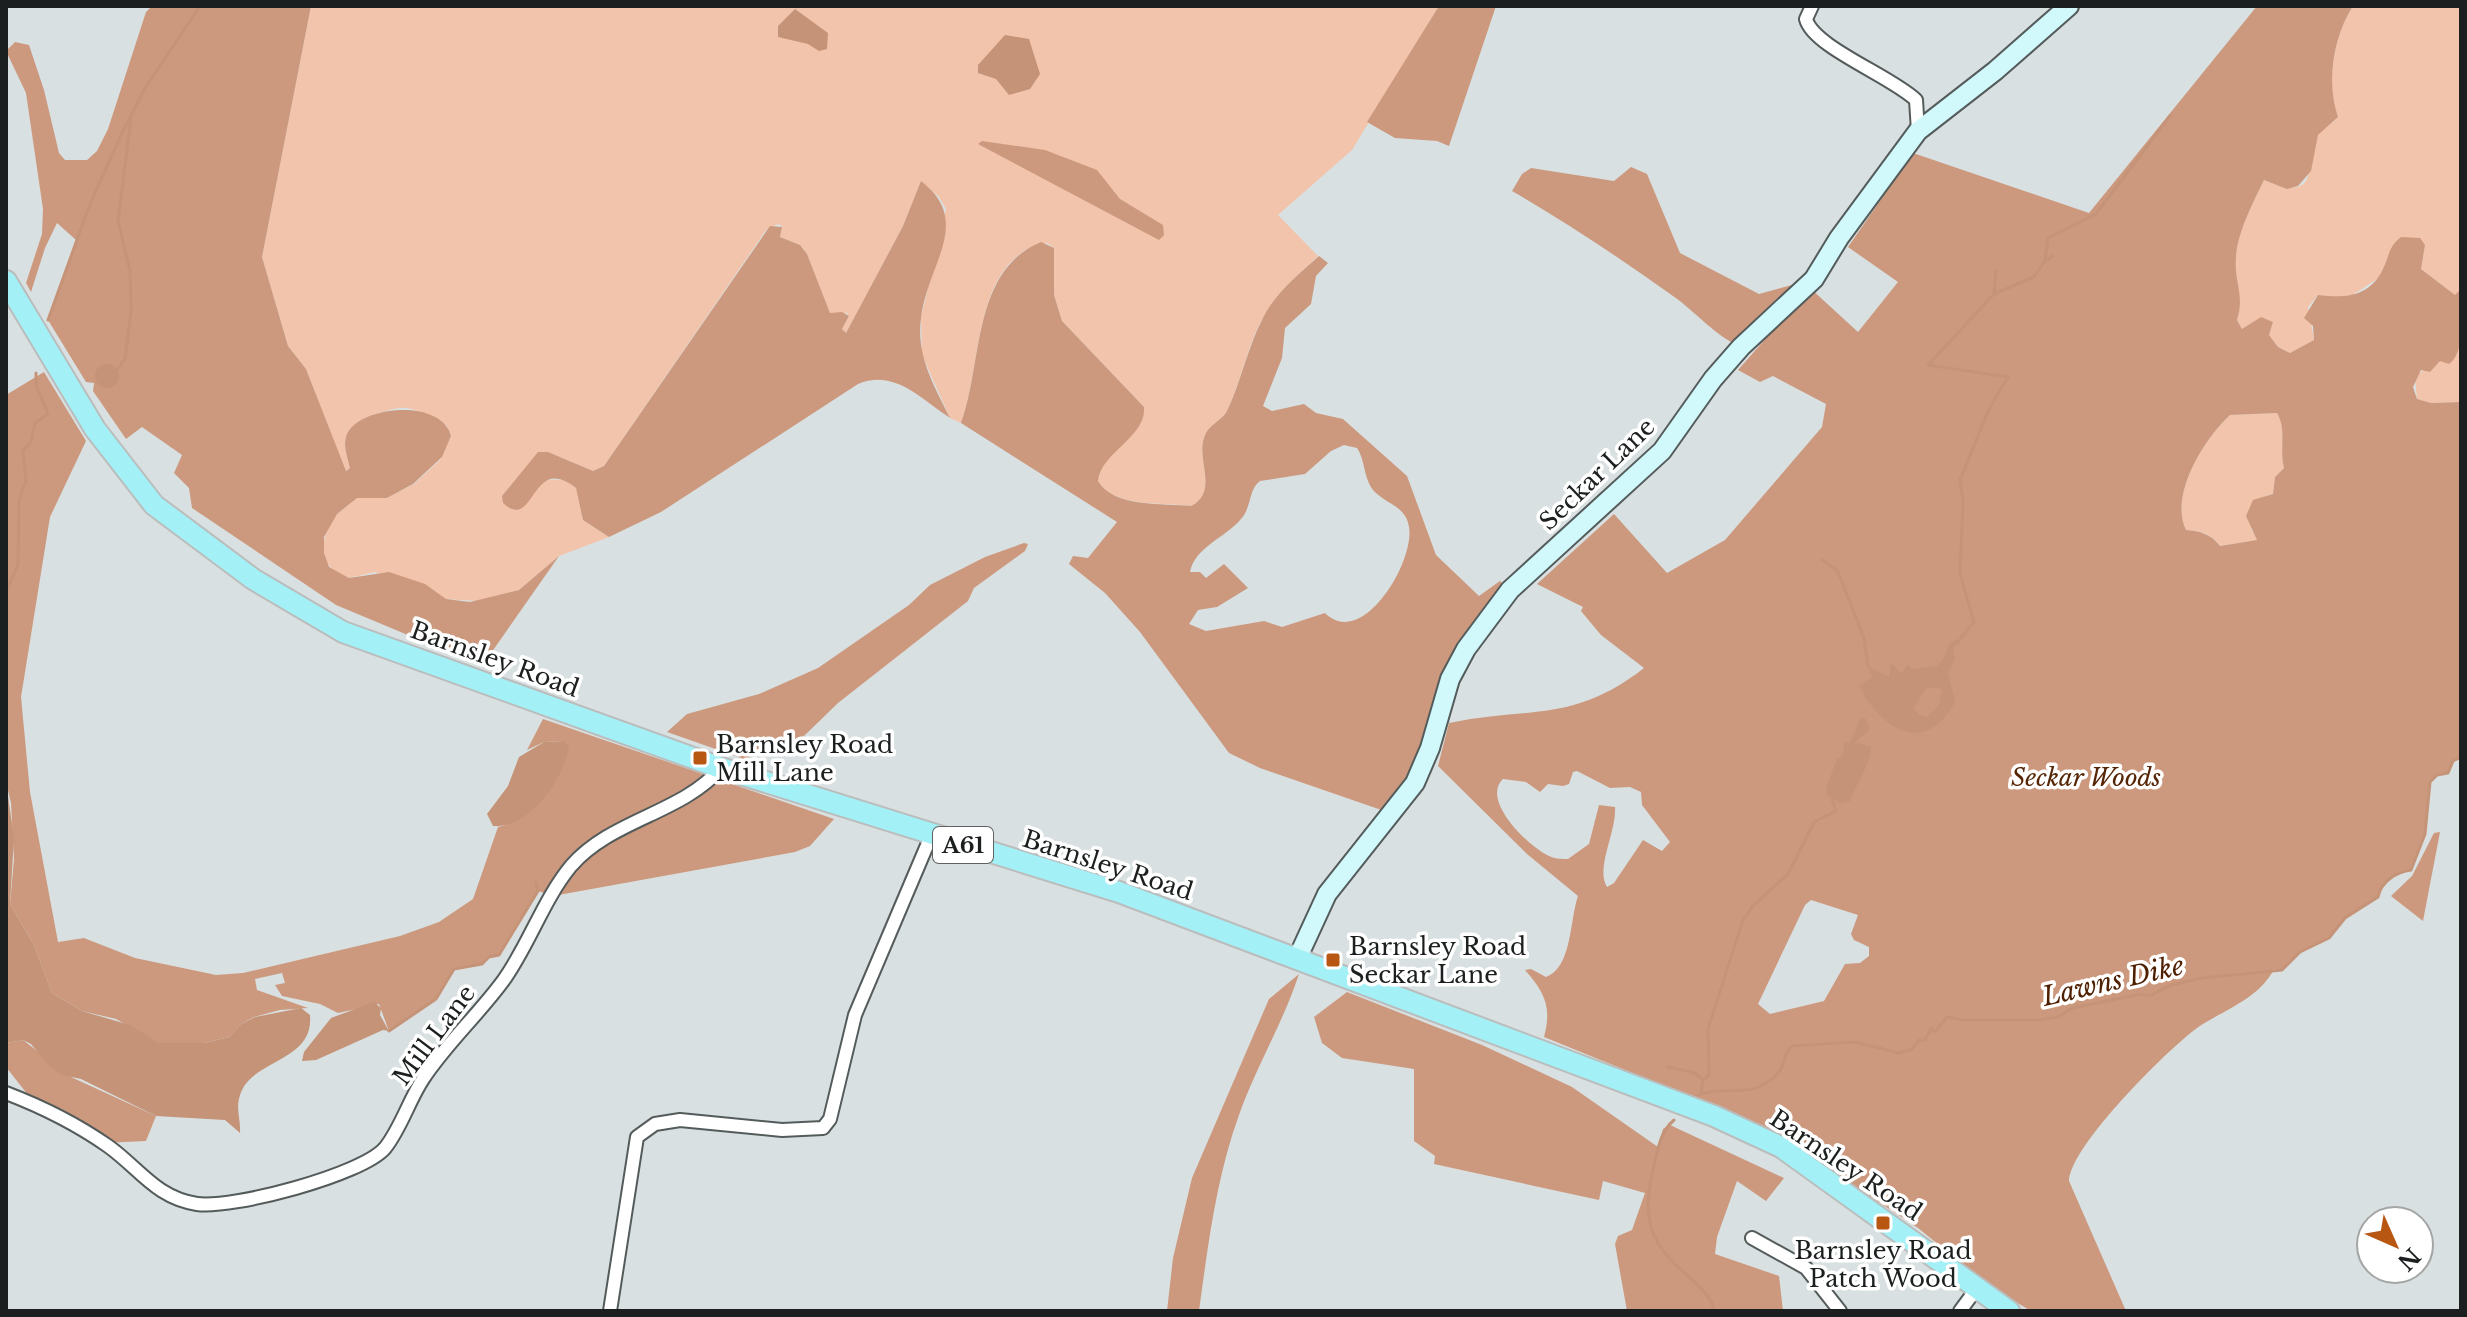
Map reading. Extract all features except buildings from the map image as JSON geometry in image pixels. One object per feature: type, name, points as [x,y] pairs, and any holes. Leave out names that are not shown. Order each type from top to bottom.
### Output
[{"type":"main road","name":"Barnsley Road","points":[[6,281],[95,429],[154,505],[253,579],[343,632],[721,768],[845,805],[931,836],[1119,892],[1518,1040],[1749,1130],[1781,1147],[2009,1311]]},
{"type":"street","points":[[1812,6],[1806,19],[1812,34],[1887,77],[1916,100],[1918,131]]},
{"type":"street","name":"Seckar Lane","points":[[1297,959],[1327,894],[1415,783],[1430,748],[1450,679],[1510,590],[1662,451],[1735,353],[1814,279],[1839,238],[1918,131],[1995,71],[2069,6]]},
{"type":"street","name":"Mill Lane","points":[[6,1093],[104,1143],[152,1187],[192,1204],[230,1206],[277,1194],[370,1158],[384,1149],[423,1079],[504,979],[569,868],[590,847],[613,831],[705,787],[721,768]]},
{"type":"street","points":[[610,1311],[637,1137],[655,1124],[680,1120],[782,1130],[823,1128],[830,1119],[855,1015],[931,836]]},
{"type":"street","points":[[1752,1238],[1806,1268],[1840,1311]]},
{"type":"street","points":[[1960,1311],[1977,1288]]},
{"type":"shaded area","points":[[311,6],[1439,6],[1352,150],[1278,215],[1318,256],[1276,298],[1265,314],[1227,411],[1206,433],[1202,452],[1206,482],[1200,499],[1191,506],[1127,500],[1105,490],[1098,481],[1106,461],[1135,427],[1144,407],[1062,321],[1054,295],[1054,248],[1047,243],[1024,251],[1008,265],[996,284],[987,306],[961,423],[950,418],[922,355],[921,318],[946,209],[939,197],[921,181],[903,226],[846,333],[842,329],[849,316],[847,313],[830,314],[807,254],[800,245],[780,237],[782,226],[778,224],[766,230],[604,466],[593,471],[548,452],[539,452],[502,496],[541,482],[561,480],[570,483],[580,497],[583,520],[609,537],[559,556],[519,590],[478,601],[446,599],[375,572],[349,578],[334,571],[325,561],[323,546],[327,529],[337,514],[357,498],[387,498],[414,484],[440,460],[451,436],[447,426],[417,411],[400,408],[382,412],[363,420],[349,431],[345,444],[350,468],[345,471],[306,369],[288,346],[262,257]]},
{"type":"shaded area","points":[[2353,6],[2461,6],[2461,289],[2456,296],[2421,269],[2425,245],[2349,297],[2341,299],[2318,295],[2308,307],[2314,340],[2290,353],[2278,347],[2269,335],[2273,322],[2242,329],[2237,320],[2240,304],[2237,248],[2246,218],[2264,180],[2283,186],[2304,184],[2313,145],[2322,130],[2337,117],[2332,90],[2333,60]]},
{"type":"shaded area","points":[[795,9],[828,33],[827,49],[819,51],[808,44],[778,37],[778,26]]},
{"type":"shaded area","points":[[1005,35],[1029,39],[1040,74],[1030,89],[1009,95],[996,79],[978,73],[978,65]]},
{"type":"shaded area","points":[[2461,342],[2461,402],[2431,403],[2417,399],[2415,378],[2451,353]]},
{"type":"shaded area","points":[[107,364],[115,368],[119,376],[115,384],[107,388],[99,384],[95,376],[99,368]]},
{"type":"shaded area","points":[[2277,413],[2282,426],[2284,468],[2275,477],[2273,494],[2265,496],[2251,529],[2258,540],[2220,546],[2205,534],[2186,530],[2182,501],[2186,485],[2200,453],[2220,425],[2230,415]]},
{"type":"shaded area","points":[[1961,638],[1960,643],[1953,647],[1955,659],[1948,672],[1955,702],[1943,719],[1931,729],[1918,733],[1904,731],[1879,715],[1859,686],[1872,677],[1868,666],[1889,677],[1891,663],[1902,674],[1907,664],[1912,669],[1937,666],[1945,657],[1949,644]],"holes":[[[1927,687],[1942,689],[1939,705],[1927,717],[1918,715],[1914,707]]]},
{"type":"shaded area","points":[[1865,718],[1870,730],[1855,742],[1871,747],[1870,755],[1850,801],[1842,804],[1827,795],[1826,788],[1837,759],[1843,756],[1844,742],[1850,743],[1860,719]]},
{"type":"shaded area","points":[[563,741],[569,746],[553,786],[520,819],[493,826],[487,814],[508,786],[519,757],[544,742]]},
{"type":"shaded area","points":[[6,782],[14,838],[10,904],[34,945],[52,993],[82,1011],[130,1025],[159,1043],[205,1043],[229,1037],[241,1024],[255,1017],[301,1008],[310,1015],[309,1030],[303,1041],[249,1080],[242,1090],[238,1107],[240,1133],[225,1120],[156,1116],[81,1079],[62,1075],[23,1040],[6,1043]]},
{"type":"shaded area","points":[[374,1002],[381,1008],[380,1015],[389,1031],[383,1030],[316,1060],[302,1061],[304,1052],[331,1018]]},
{"type":"green space","points":[[152,6],[311,6],[262,257],[288,346],[306,369],[346,471],[350,468],[346,437],[353,426],[365,418],[398,410],[416,411],[432,415],[444,424],[451,436],[442,457],[413,484],[387,498],[357,498],[337,514],[324,537],[324,553],[329,567],[349,578],[389,572],[425,584],[446,599],[470,602],[519,590],[559,556],[482,666],[336,605],[192,508],[189,488],[174,473],[182,455],[142,427],[126,439],[93,391],[94,383],[86,382],[48,320],[76,240],[57,223],[45,248],[31,292],[26,283],[42,234],[43,209],[26,93],[6,51],[15,42],[29,45],[44,90],[59,153],[65,160],[87,160],[97,151],[108,129],[146,12]]},
{"type":"green space","points":[[1439,6],[1496,6],[1449,146],[1437,141],[1395,138],[1367,122]]},
{"type":"green space","name":"Seckar Woods","points":[[2257,6],[2353,6],[2336,46],[2334,60],[2332,90],[2338,117],[2318,135],[2311,171],[2298,186],[2287,189],[2264,180],[2242,228],[2236,258],[2240,296],[2237,320],[2242,329],[2261,317],[2273,322],[2269,335],[2278,347],[2290,353],[2314,340],[2313,326],[2304,318],[2318,295],[2346,296],[2371,286],[2383,269],[2391,248],[2401,237],[2420,238],[2425,245],[2421,269],[2455,295],[2461,289],[2462,330],[2455,358],[2449,364],[2440,361],[2430,372],[2421,370],[2413,387],[2417,399],[2431,403],[2461,402],[2461,757],[2453,761],[2448,773],[2437,775],[2430,782],[2425,834],[2411,870],[2390,878],[2382,886],[2378,897],[2345,918],[2329,938],[2300,952],[2282,970],[2274,969],[2250,996],[2183,1039],[2122,1099],[2085,1145],[2069,1181],[2126,1311],[2031,1311],[1991,1287],[1918,1228],[1765,1127],[1544,1037],[1547,1017],[1545,1001],[1525,970],[1531,969],[1546,977],[1561,964],[1578,896],[1527,854],[1438,766],[1449,723],[1572,706],[1618,686],[1644,668],[1601,635],[1581,611],[1583,607],[1537,584],[1614,514],[1667,573],[1725,540],[1822,427],[1826,404],[1773,376],[1760,382],[1738,370],[1810,288],[1858,332],[1898,282],[1848,247],[1913,153],[2089,213]],"holes":[[[2277,413],[2282,426],[2284,468],[2275,477],[2273,494],[2253,500],[2246,516],[2257,540],[2220,546],[2205,534],[2186,530],[2182,516],[2186,485],[2200,453],[2220,425],[2230,415]],[[1577,771],[1610,788],[1630,787],[1641,792],[1642,805],[1670,842],[1662,851],[1643,840],[1614,883],[1607,887],[1603,870],[1615,807],[1599,805],[1589,844],[1568,859],[1561,859],[1541,851],[1520,834],[1502,810],[1498,799],[1498,788],[1503,779],[1526,782],[1540,792],[1548,784],[1569,784],[1573,772]],[[1811,900],[1858,915],[1851,934],[1854,940],[1869,947],[1869,956],[1860,963],[1845,964],[1824,1001],[1770,1014],[1758,1004],[1805,905]]]},
{"type":"green space","points":[[982,141],[1045,150],[1097,170],[1120,199],[1163,225],[1164,235],[1159,240],[978,144]]},
{"type":"green space","points":[[1631,167],[1647,174],[1680,253],[1759,294],[1814,279],[1741,347],[1723,337],[1633,268],[1512,191],[1522,174],[1531,168],[1614,181]]},
{"type":"green space","points":[[921,181],[936,196],[944,212],[946,228],[925,298],[921,345],[928,370],[950,418],[917,394],[895,383],[871,380],[858,384],[661,512],[609,537],[583,520],[576,488],[561,480],[550,479],[541,485],[522,508],[514,509],[503,503],[502,496],[538,452],[548,452],[593,471],[604,466],[770,226],[782,227],[780,237],[800,245],[807,254],[830,313],[842,312],[849,316],[842,329],[846,333],[903,226]]},
{"type":"green space","points":[[1041,242],[1054,248],[1054,295],[1062,321],[1144,407],[1138,427],[1107,461],[1098,481],[1105,490],[1127,500],[1191,506],[1200,499],[1206,482],[1202,452],[1206,433],[1227,411],[1252,342],[1267,311],[1287,285],[1319,256],[1328,263],[1316,276],[1311,304],[1285,328],[1282,358],[1263,406],[1272,411],[1304,404],[1316,413],[1343,419],[1407,476],[1436,555],[1479,596],[1500,581],[1510,590],[1466,649],[1430,748],[1390,813],[1260,768],[1229,753],[1140,632],[1105,593],[1069,564],[1073,556],[1088,558],[1117,522],[961,423],[991,297],[1002,274],[1018,256]],"holes":[[[1344,445],[1357,448],[1372,488],[1401,511],[1409,527],[1404,560],[1383,597],[1355,620],[1339,621],[1325,613],[1282,627],[1264,621],[1206,631],[1189,624],[1198,610],[1217,607],[1248,588],[1224,564],[1206,578],[1200,572],[1190,572],[1204,549],[1241,519],[1256,485],[1260,481],[1305,474],[1331,451]]]},
{"type":"green space","points":[[44,372],[86,441],[50,517],[21,697],[30,792],[58,942],[84,938],[135,958],[216,975],[243,973],[400,936],[439,922],[473,899],[498,827],[506,825],[563,741],[544,742],[527,750],[543,719],[834,819],[810,846],[795,852],[553,896],[538,891],[499,955],[489,957],[482,964],[454,969],[436,999],[389,1031],[379,1004],[338,1013],[320,1004],[282,996],[275,985],[285,983],[282,973],[255,979],[257,990],[308,1008],[280,1010],[254,1017],[241,1024],[229,1037],[205,1043],[159,1043],[116,1019],[82,1011],[52,993],[34,945],[10,904],[14,859],[11,803],[6,782],[6,395]]},
{"type":"green space","points":[[1028,544],[1025,551],[974,588],[968,601],[838,703],[804,736],[744,759],[667,732],[687,714],[759,694],[818,668],[909,605],[930,585],[985,557]]},
{"type":"green space","points":[[2440,832],[2423,921],[2391,896],[2412,876],[2434,833]]},
{"type":"green space","points":[[1299,974],[1231,1139],[1214,1212],[1199,1311],[1167,1311],[1173,1258],[1192,1178],[1269,999]]},
{"type":"green space","points":[[1347,992],[1482,1045],[1572,1087],[1658,1147],[1663,1129],[1670,1125],[1784,1178],[1766,1201],[1737,1181],[1717,1237],[1715,1254],[1779,1276],[1783,1311],[1627,1311],[1615,1244],[1618,1236],[1632,1230],[1645,1193],[1603,1181],[1599,1200],[1434,1164],[1435,1156],[1414,1141],[1414,1069],[1342,1058],[1322,1043],[1314,1017]]},
{"type":"green space","points":[[23,1040],[71,1077],[156,1116],[146,1141],[104,1143],[39,1109],[6,1067],[6,1043]]},
{"type":"waterway","points":[[48,320],[90,204],[122,133],[145,88],[200,6]]},
{"type":"waterway","points":[[1961,638],[1974,622],[1960,574],[1963,501],[1960,480],[1988,411],[2008,377],[1928,365],[1994,294],[2034,277],[2045,261],[2048,238],[2096,214],[2170,116]]},
{"type":"waterway","points":[[117,370],[125,359],[131,312],[130,271],[118,221],[131,119]]},
{"type":"waterway","points":[[2045,261],[2053,256]]},
{"type":"waterway","points":[[1994,294],[1996,271]]},
{"type":"waterway","points":[[6,592],[18,564],[19,500],[26,481],[23,451],[31,442],[35,423],[48,414],[36,385],[36,373]]},
{"type":"waterway","points":[[1822,560],[1837,570],[1864,638],[1868,666]]},
{"type":"waterway","name":"Lawns Dike","points":[[1696,1096],[1707,1092],[1759,1087],[1778,1073],[1792,1046],[1855,1042],[1899,1053],[1912,1049],[1919,1040],[1925,1040],[1931,1028],[1935,1032],[1947,1017],[1963,1020],[2039,1020],[2058,1017],[2072,1008],[2141,994],[2150,996],[2171,985],[2203,978],[2282,970],[2300,952],[2329,938],[2345,918],[2378,897],[2382,886],[2390,878],[2411,870],[2425,834],[2430,782],[2437,775],[2448,773],[2453,761],[2461,757]]},
{"type":"waterway","points":[[1701,1093],[1703,1080],[1709,1075],[1708,1029],[1743,920],[1753,906],[1788,874],[1814,822],[1836,811],[1832,799]]},
{"type":"waterway","points":[[389,1031],[436,999],[454,969],[482,964],[489,957],[499,955],[538,891],[536,882]]},
{"type":"waterway","points":[[1668,1067],[1695,1073],[1703,1080]]},
{"type":"waterway","name":"Lawns Dike","points":[[1674,1120],[1662,1136],[1653,1170],[1648,1199],[1650,1224],[1660,1247],[1705,1293],[1715,1311]]},
{"type":"place","name":"Barnsley Road Mill Lane","points":[[700,758]]},
{"type":"place","name":"Barnsley Road Seckar Lane","points":[[1333,960]]},
{"type":"place","name":"Barnsley Road Patch Wood","points":[[1883,1223]]}]
